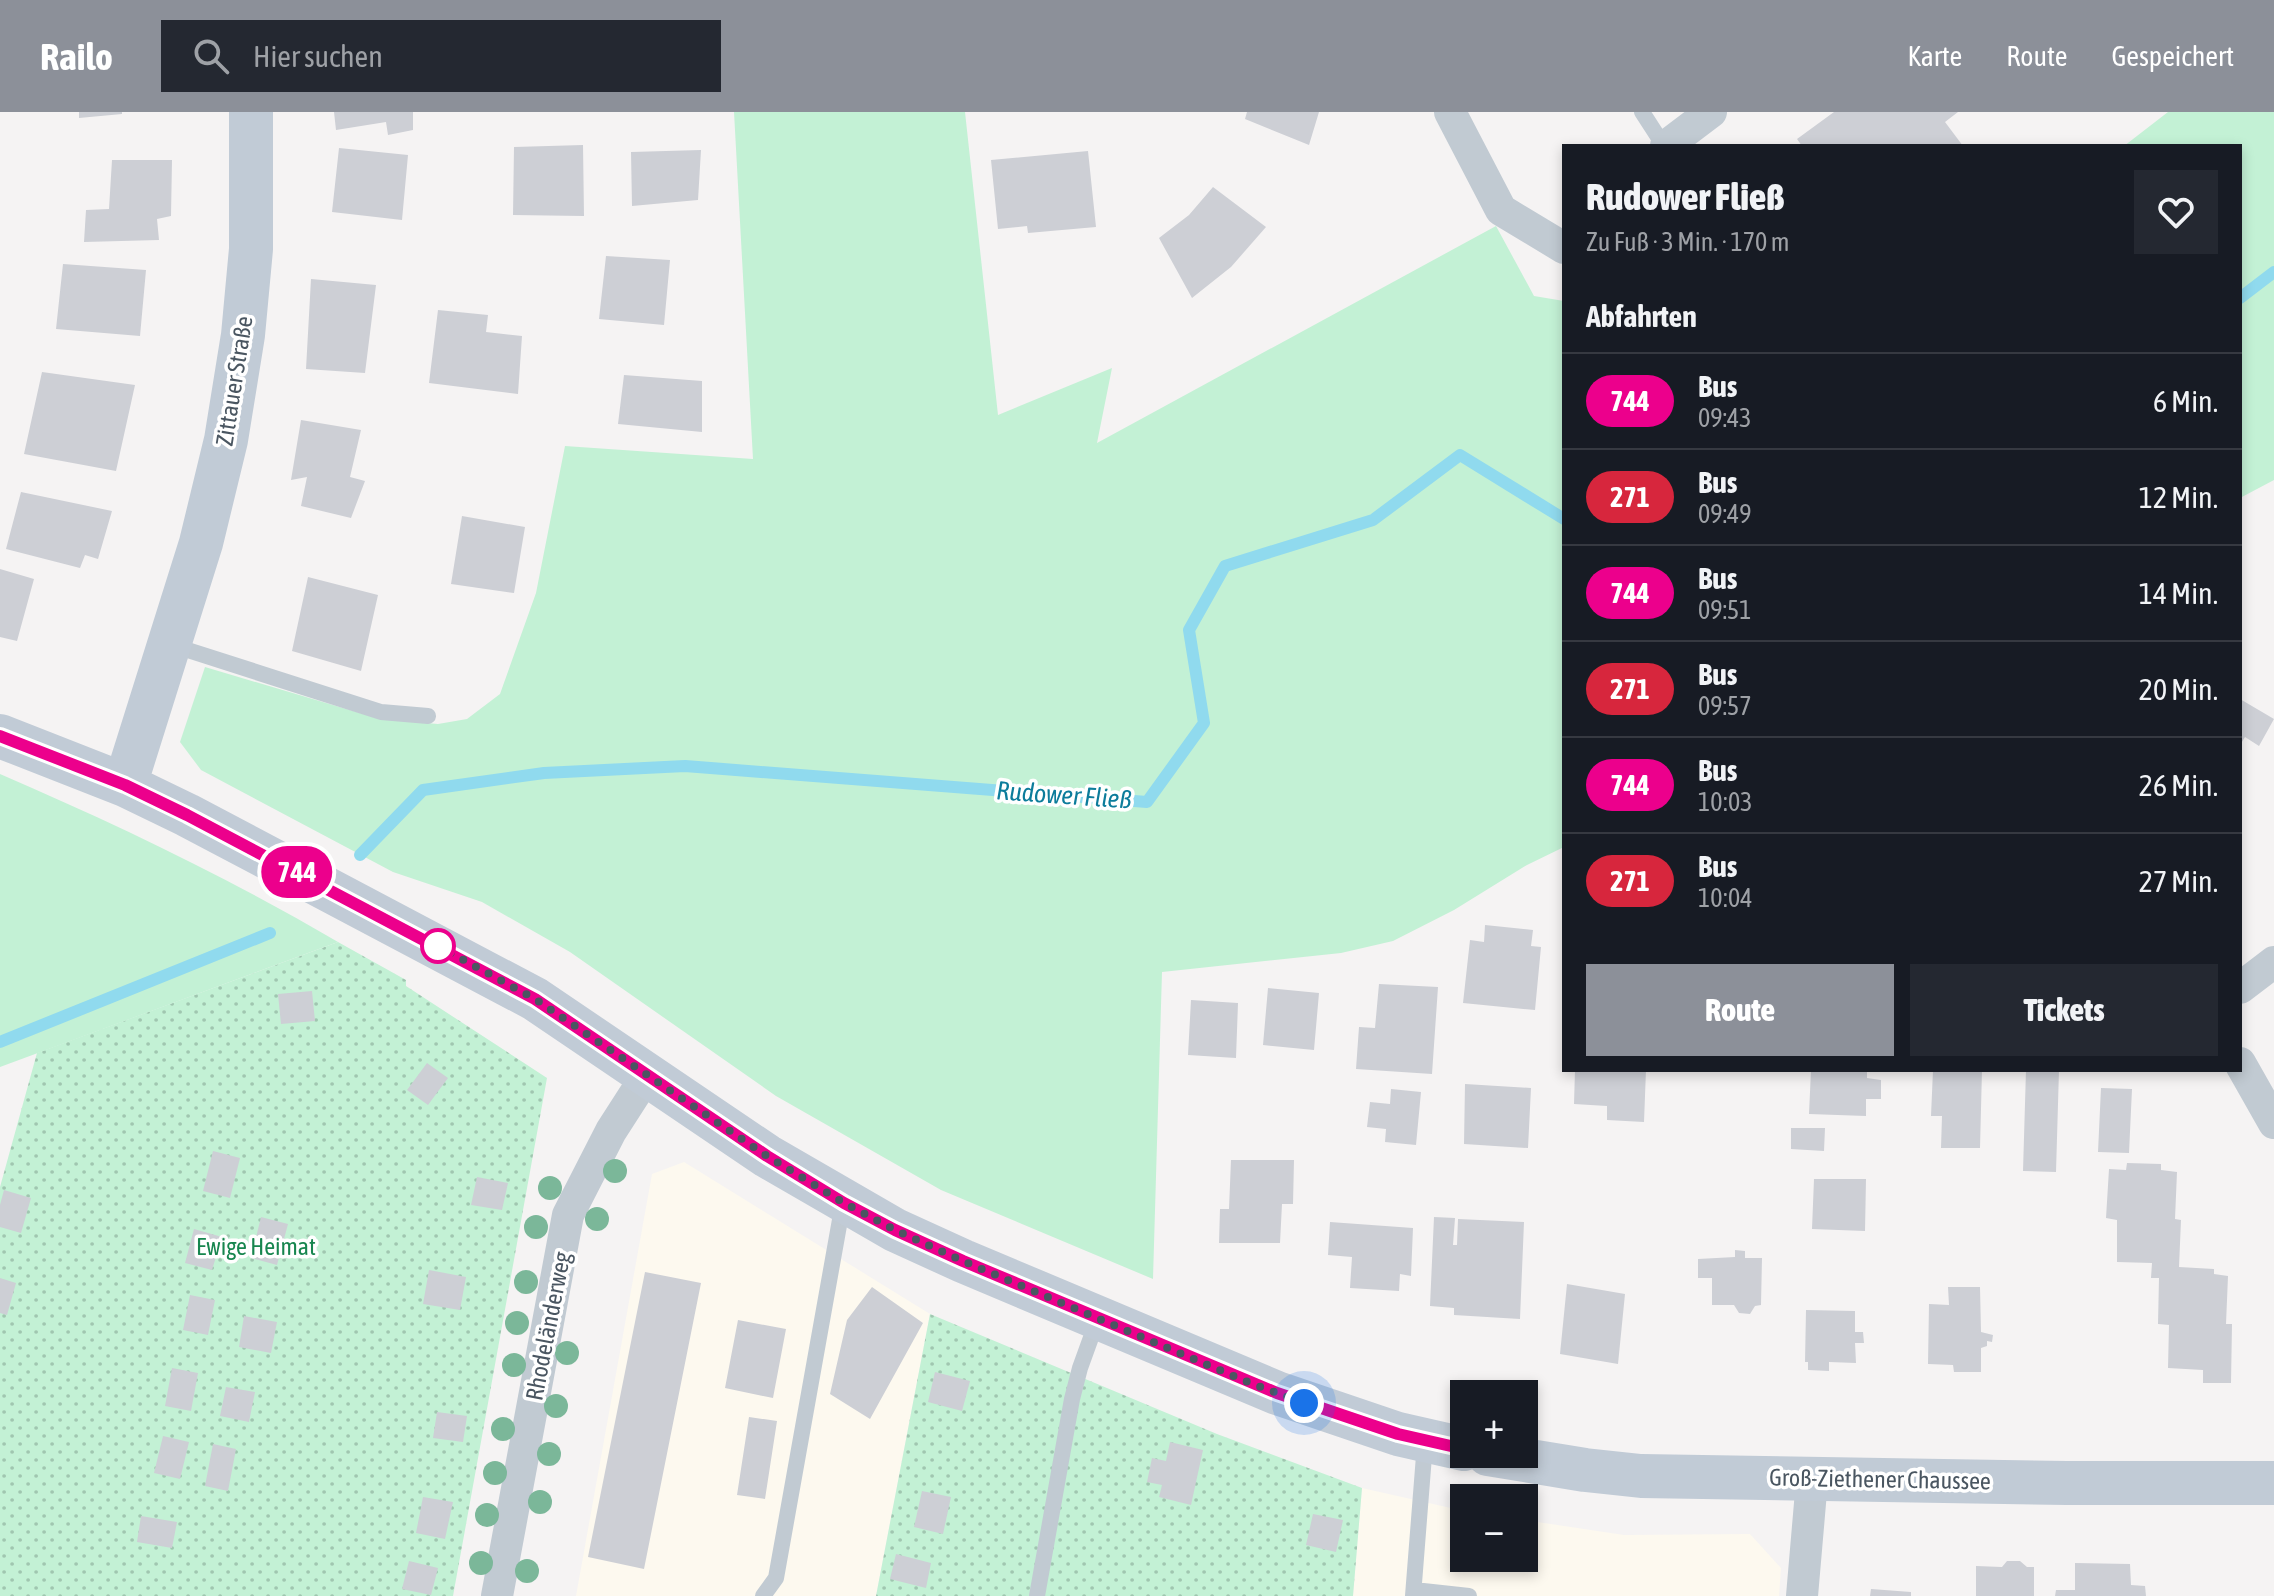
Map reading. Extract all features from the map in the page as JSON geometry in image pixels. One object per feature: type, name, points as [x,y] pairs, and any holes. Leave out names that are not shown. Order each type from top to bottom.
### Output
[{"type":"street","name":"Zittauer Straße","points":[[125,785],[201,543],[226,440],[243,335],[251,249],[251,112]]},
{"type":"street","points":[[1450,112],[1501,210],[1562,247]]},
{"type":"street","points":[[1668,144],[1711,112]]},
{"type":"street","points":[[0,736],[125,785],[201,822],[535,999],[767,1156],[844,1203],[955,1258],[1277,1393],[1358,1422],[1444,1445]]},
{"type":"street","points":[[2242,986],[2274,962]]},
{"type":"street","points":[[2242,1067],[2274,1123]]},
{"type":"street","name":"Rhodeländerweg","points":[[497,1596],[568,1215],[598,1154],[647,1075]]},
{"type":"street","name":"Groß-Ziethener Chaussee","points":[[1538,1463],[1641,1476],[2274,1483]]},
{"type":"street","points":[[1802,1596],[1812,1480]]},
{"type":"lane","points":[[1642,112],[1664,144]]},
{"type":"lane","points":[[170,644],[381,712],[428,716]]},
{"type":"lane","points":[[763,1596],[776,1578],[844,1203]]},
{"type":"lane","points":[[1037,1596],[1072,1399],[1099,1318]]},
{"type":"lane","points":[[1444,1445],[1414,1593],[1469,1596]]},
{"type":"shaded area","points":[[684,1162],[930,1314],[876,1596],[576,1596],[652,1174]]},
{"type":"shaded area","points":[[1362,1488],[1450,1508],[1450,1572],[1538,1572],[1538,1522],[1624,1535],[1750,1534],[1781,1568],[1779,1596],[1353,1596]]},
{"type":"green space","points":[[734,112],[965,112],[998,415],[1112,368],[1097,443],[1496,226],[1534,296],[1562,301],[1562,848],[1393,941],[1341,953],[1162,972],[1153,1279],[941,1190],[776,1096],[570,952],[482,902],[393,872],[201,770],[180,742],[205,667],[380,719],[438,724],[467,719],[500,694],[536,593],[565,446],[753,459]]},
{"type":"green space","points":[[2168,112],[2274,112],[2274,480],[2242,497],[2242,144],[2127,144]]},
{"type":"green space","points":[[0,774],[172,853],[338,942],[0,1067]]},
{"type":"green space","name":"Ewige Heimat","points":[[338,942],[406,980],[406,986],[547,1078],[453,1596],[0,1596],[0,1187],[37,1053]]},
{"type":"green space","points":[[930,1314],[1217,1434],[1362,1488],[1353,1596],[876,1596]]},
{"type":"building","points":[[79,112],[122,112],[122,114],[79,118]]},
{"type":"building","points":[[334,112],[413,112],[413,130],[388,135],[386,122],[336,130]]},
{"type":"building","points":[[1247,112],[1319,112],[1309,145],[1245,119]]},
{"type":"building","points":[[1834,112],[1958,112],[1945,122],[1962,144],[1801,144],[1797,139]]},
{"type":"building","points":[[583,145],[584,216],[513,215],[514,147]]},
{"type":"building","points":[[339,148],[408,155],[402,220],[332,212]]},
{"type":"building","points":[[701,150],[698,200],[632,206],[631,152]]},
{"type":"building","points":[[1088,151],[1096,227],[1028,233],[1027,226],[998,229],[991,160]]},
{"type":"building","points":[[112,160],[172,160],[171,216],[157,219],[159,240],[84,242],[86,210],[109,209]]},
{"type":"building","points":[[1213,187],[1266,227],[1231,267],[1192,298],[1159,238],[1189,215]]},
{"type":"building","points":[[606,256],[670,260],[664,325],[599,319]]},
{"type":"building","points":[[63,264],[146,270],[140,336],[56,329]]},
{"type":"building","points":[[311,279],[376,285],[365,373],[306,369]]},
{"type":"building","points":[[438,310],[488,315],[486,332],[522,336],[518,394],[429,383]]},
{"type":"building","points":[[42,372],[135,385],[116,471],[24,454]]},
{"type":"building","points":[[624,375],[702,381],[702,432],[618,424]]},
{"type":"building","points":[[301,420],[361,430],[350,477],[365,481],[351,518],[301,506],[307,477],[291,480]]},
{"type":"building","points":[[21,492],[112,511],[98,559],[85,555],[80,568],[6,549]]},
{"type":"building","points":[[462,516],[525,527],[514,593],[451,584]]},
{"type":"building","points":[[0,569],[34,579],[17,641],[0,637]]},
{"type":"building","points":[[308,577],[378,595],[361,671],[292,651]]},
{"type":"building","points":[[2242,700],[2274,719],[2259,746],[2245,737],[2242,742]]},
{"type":"building","points":[[1485,925],[1533,930],[1531,946],[1541,947],[1535,1010],[1463,1003],[1470,940],[1484,942]]},
{"type":"building","points":[[1379,984],[1438,987],[1432,1074],[1356,1069],[1359,1027],[1375,1028]]},
{"type":"building","points":[[1268,988],[1319,993],[1314,1050],[1263,1045]]},
{"type":"building","points":[[312,991],[315,1021],[281,1024],[278,994]]},
{"type":"building","points":[[1191,1000],[1238,1003],[1236,1058],[1188,1055]]},
{"type":"building","points":[[427,1063],[448,1078],[428,1105],[407,1090]]},
{"type":"building","points":[[1575,1072],[1646,1072],[1644,1122],[1607,1120],[1607,1106],[1574,1104]]},
{"type":"building","points":[[1811,1072],[1867,1072],[1867,1078],[1881,1080],[1881,1099],[1866,1099],[1866,1116],[1809,1114]]},
{"type":"building","points":[[1933,1072],[1982,1072],[1980,1148],[1941,1148],[1942,1116],[1931,1116]]},
{"type":"building","points":[[2026,1072],[2059,1072],[2056,1172],[2023,1171]]},
{"type":"building","points":[[1465,1084],[1531,1088],[1528,1148],[1464,1144]]},
{"type":"building","points":[[2101,1088],[2132,1089],[2129,1153],[2098,1152]]},
{"type":"building","points":[[1391,1089],[1421,1092],[1416,1145],[1385,1142],[1386,1129],[1367,1127],[1370,1102],[1390,1104]]},
{"type":"building","points":[[1791,1128],[1825,1128],[1824,1151],[1791,1149]]},
{"type":"building","points":[[213,1151],[240,1158],[230,1198],[203,1191]]},
{"type":"building","points":[[1231,1160],[1294,1160],[1293,1204],[1282,1204],[1280,1243],[1219,1243],[1220,1209],[1229,1209]]},
{"type":"building","points":[[2127,1163],[2161,1164],[2161,1170],[2177,1172],[2175,1219],[2181,1220],[2179,1267],[2214,1269],[2214,1274],[2228,1276],[2226,1324],[2232,1324],[2231,1383],[2203,1383],[2203,1370],[2168,1368],[2169,1325],[2158,1324],[2159,1278],[2151,1278],[2152,1263],[2117,1262],[2117,1220],[2106,1218],[2109,1169],[2126,1170]]},
{"type":"building","points":[[477,1177],[508,1183],[502,1210],[471,1205]]},
{"type":"building","points":[[1814,1179],[1866,1179],[1865,1231],[1812,1229]]},
{"type":"building","points":[[4,1190],[31,1198],[21,1233],[0,1227]]},
{"type":"building","points":[[261,1217],[288,1224],[277,1265],[251,1258]]},
{"type":"building","points":[[1434,1217],[1455,1218],[1453,1245],[1457,1245],[1458,1219],[1524,1222],[1520,1319],[1454,1315],[1454,1308],[1430,1306]]},
{"type":"building","points":[[1330,1222],[1413,1228],[1411,1276],[1400,1274],[1399,1291],[1350,1288],[1352,1257],[1328,1255]]},
{"type":"building","points":[[194,1229],[222,1237],[212,1270],[185,1263]]},
{"type":"building","points":[[1735,1250],[1745,1251],[1745,1258],[1762,1258],[1761,1305],[1755,1306],[1750,1314],[1739,1313],[1734,1305],[1712,1305],[1712,1278],[1698,1278],[1698,1259],[1735,1257]]},
{"type":"building","points":[[429,1270],[466,1277],[460,1310],[423,1304]]},
{"type":"building","points":[[645,1272],[701,1283],[644,1569],[588,1557]]},
{"type":"building","points":[[0,1278],[16,1283],[7,1315],[0,1313]]},
{"type":"building","points":[[1567,1284],[1625,1294],[1618,1364],[1560,1354]]},
{"type":"building","points":[[872,1287],[923,1323],[870,1419],[830,1394],[847,1320]]},
{"type":"building","points":[[1948,1287],[1980,1287],[1981,1332],[1993,1335],[1992,1342],[1987,1341],[1987,1346],[1981,1348],[1981,1372],[1954,1372],[1953,1365],[1928,1364],[1929,1304],[1949,1305]]},
{"type":"building","points":[[190,1295],[215,1300],[208,1335],[183,1330]]},
{"type":"building","points":[[1806,1310],[1855,1311],[1855,1332],[1863,1332],[1864,1343],[1855,1343],[1856,1363],[1829,1362],[1829,1371],[1808,1370],[1808,1362],[1805,1362]]},
{"type":"building","points":[[244,1316],[277,1322],[271,1353],[239,1347]]},
{"type":"building","points":[[738,1320],[786,1329],[773,1398],[725,1388]]},
{"type":"building","points":[[172,1368],[198,1373],[191,1411],[165,1406]]},
{"type":"building","points":[[935,1372],[970,1381],[962,1411],[928,1402]]},
{"type":"building","points":[[226,1387],[255,1392],[249,1422],[220,1416]]},
{"type":"building","points":[[437,1412],[467,1416],[463,1442],[433,1438]]},
{"type":"building","points":[[749,1417],[777,1421],[765,1499],[737,1495]]},
{"type":"building","points":[[163,1436],[189,1442],[180,1479],[154,1473]]},
{"type":"building","points":[[1170,1442],[1203,1450],[1191,1505],[1159,1497],[1162,1485],[1147,1482],[1152,1458],[1166,1461]]},
{"type":"building","points":[[213,1444],[236,1449],[228,1491],[205,1486]]},
{"type":"building","points":[[922,1491],[951,1497],[943,1534],[914,1527]]},
{"type":"building","points":[[423,1497],[453,1502],[445,1539],[416,1533]]},
{"type":"building","points":[[1313,1514],[1343,1520],[1336,1552],[1306,1545]]},
{"type":"building","points":[[141,1516],[177,1522],[172,1548],[137,1542]]},
{"type":"building","points":[[896,1554],[931,1563],[926,1588],[890,1579]]},
{"type":"building","points":[[409,1561],[438,1568],[431,1595],[402,1589]]},
{"type":"building","points":[[2007,1561],[2020,1561],[2027,1567],[2034,1567],[2034,1596],[1976,1596],[1976,1566],[2002,1567]]},
{"type":"building","points":[[2075,1563],[2130,1564],[2131,1585],[2145,1586],[2146,1596],[2055,1596],[2056,1590],[2075,1590]]},
{"type":"building","points":[[1871,1589],[1911,1592],[1911,1596],[1870,1596]]},
{"type":"waterway","name":"Rudower Fließ","points":[[2242,296],[2274,272]]},
{"type":"waterway","name":"Rudower Fließ","points":[[360,855],[423,790],[544,773],[685,766],[1147,802],[1204,723],[1189,630],[1225,566],[1373,520],[1460,455],[1562,518]]},
{"type":"waterway","name":"Rudower Fließ","points":[[0,1042],[270,933]]},
{"type":"bus line","name":"744","points":[[0,736],[125,785],[187,815],[535,999],[767,1156],[895,1230],[1277,1393],[1358,1422],[1450,1446]]},
{"type":"route","points":[[438,946],[535,999],[767,1156],[895,1230],[1250,1383],[1304,1403]]}]
